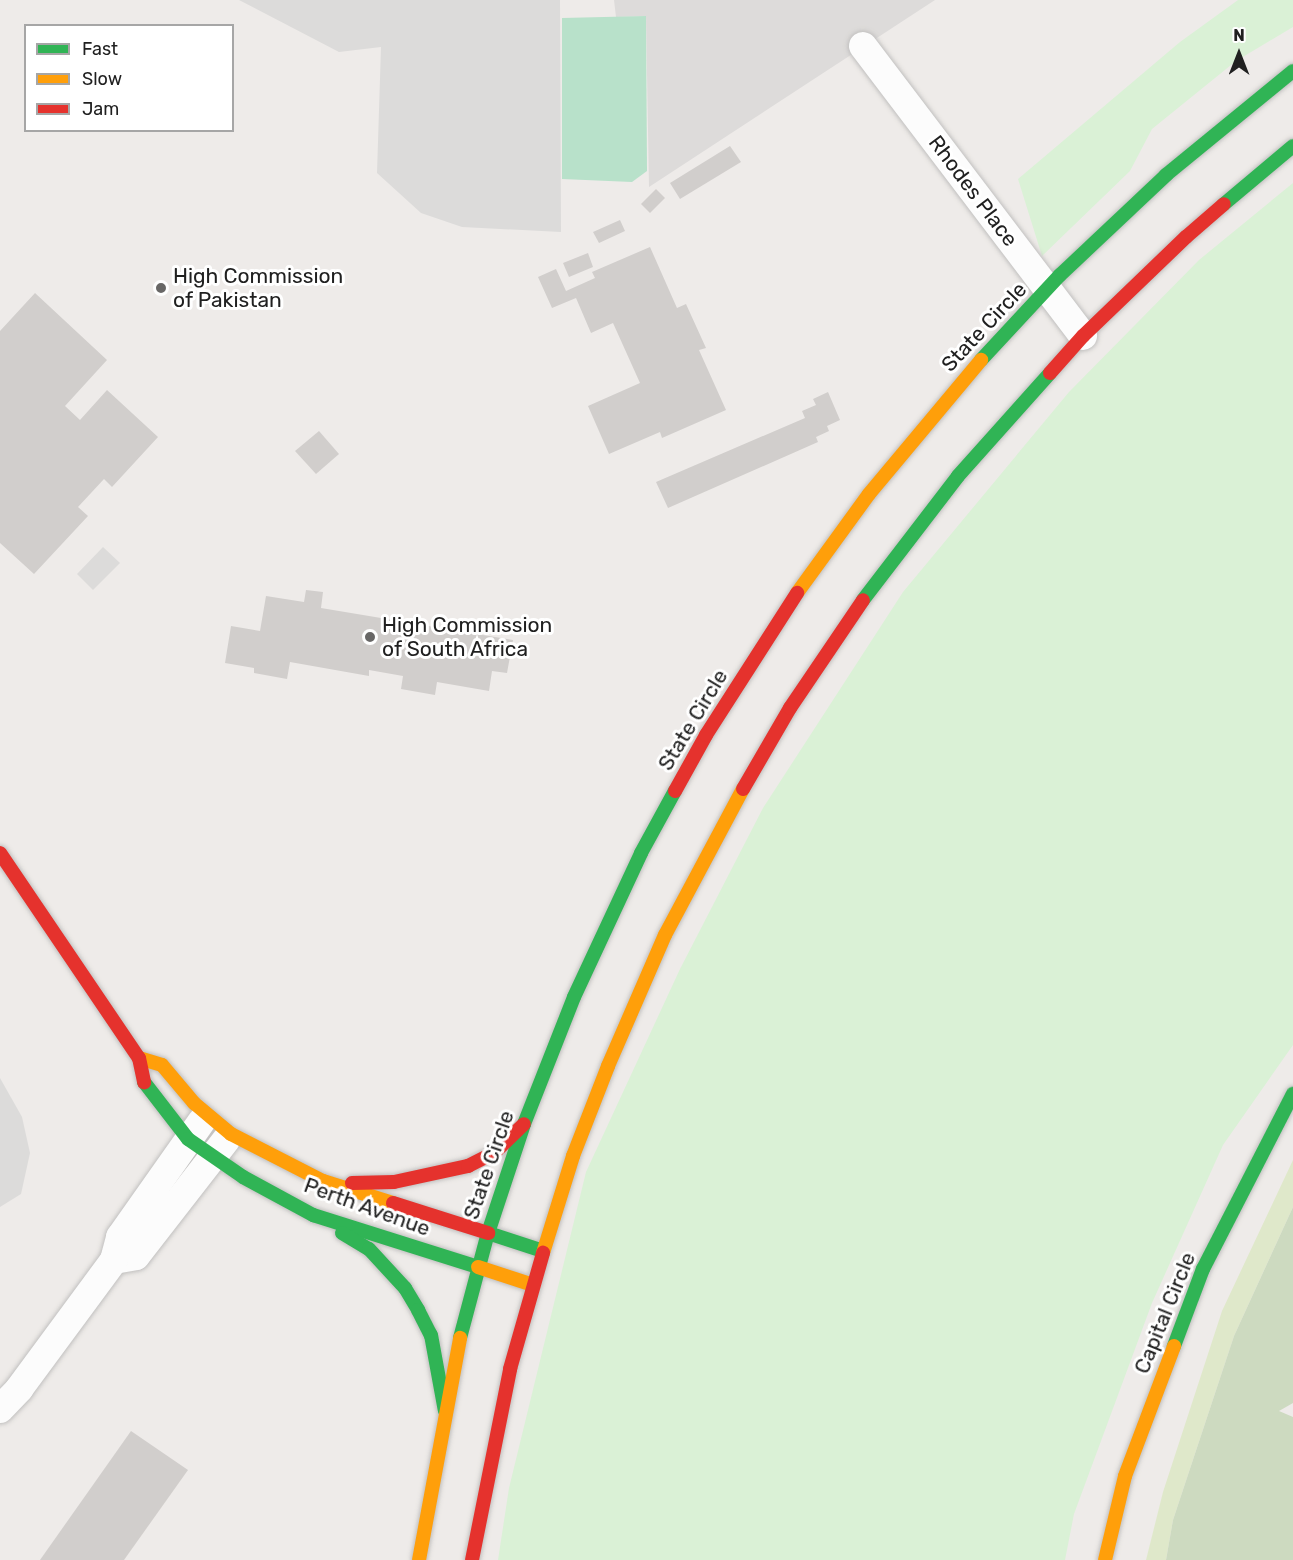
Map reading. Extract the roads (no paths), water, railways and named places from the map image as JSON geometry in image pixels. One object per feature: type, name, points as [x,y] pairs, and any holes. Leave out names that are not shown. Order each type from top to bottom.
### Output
[{"type":"main road","name":"State Circle","points":[[419,1560],[464,1317],[488,1233],[524,1124],[588,966],[641,853],[706,735],[783,612],[869,494],[961,382],[1047,289],[1166,175],[1293,71]]},
{"type":"main road","points":[[472,1560],[510,1369],[543,1251],[573,1156],[604,1076],[665,934],[721,826],[784,718],[870,590],[958,476],[1083,336],[1186,237],[1293,146]]},
{"type":"main road","name":"Perth Avenue","points":[[0,853],[139,1058],[143,1081],[188,1139],[212,1158],[313,1215],[533,1285]]},
{"type":"main road","name":"Perth Avenue","points":[[139,1058],[162,1065],[207,1114],[231,1134],[323,1181],[543,1251]]},
{"type":"main road","name":"Capital Circle","points":[[1105,1560],[1125,1476],[1203,1269],[1293,1094]]},
{"type":"main road","points":[[323,1181],[394,1182],[468,1166],[495,1152],[524,1124]]},
{"type":"main road","points":[[313,1215],[369,1250],[405,1288],[431,1335],[445,1412]]},
{"type":"street","name":"Rhodes Place","points":[[863,46],[1083,336]]},
{"type":"street","points":[[0,1409],[19,1389],[114,1260],[120,1237],[207,1114]]},
{"type":"street","points":[[114,1260],[136,1256],[231,1134]]},
{"type":"place","name":"High Commission of Pakistan","points":[[161,288]]},
{"type":"place","name":"High Commission of South Africa","points":[[370,637]]}]
